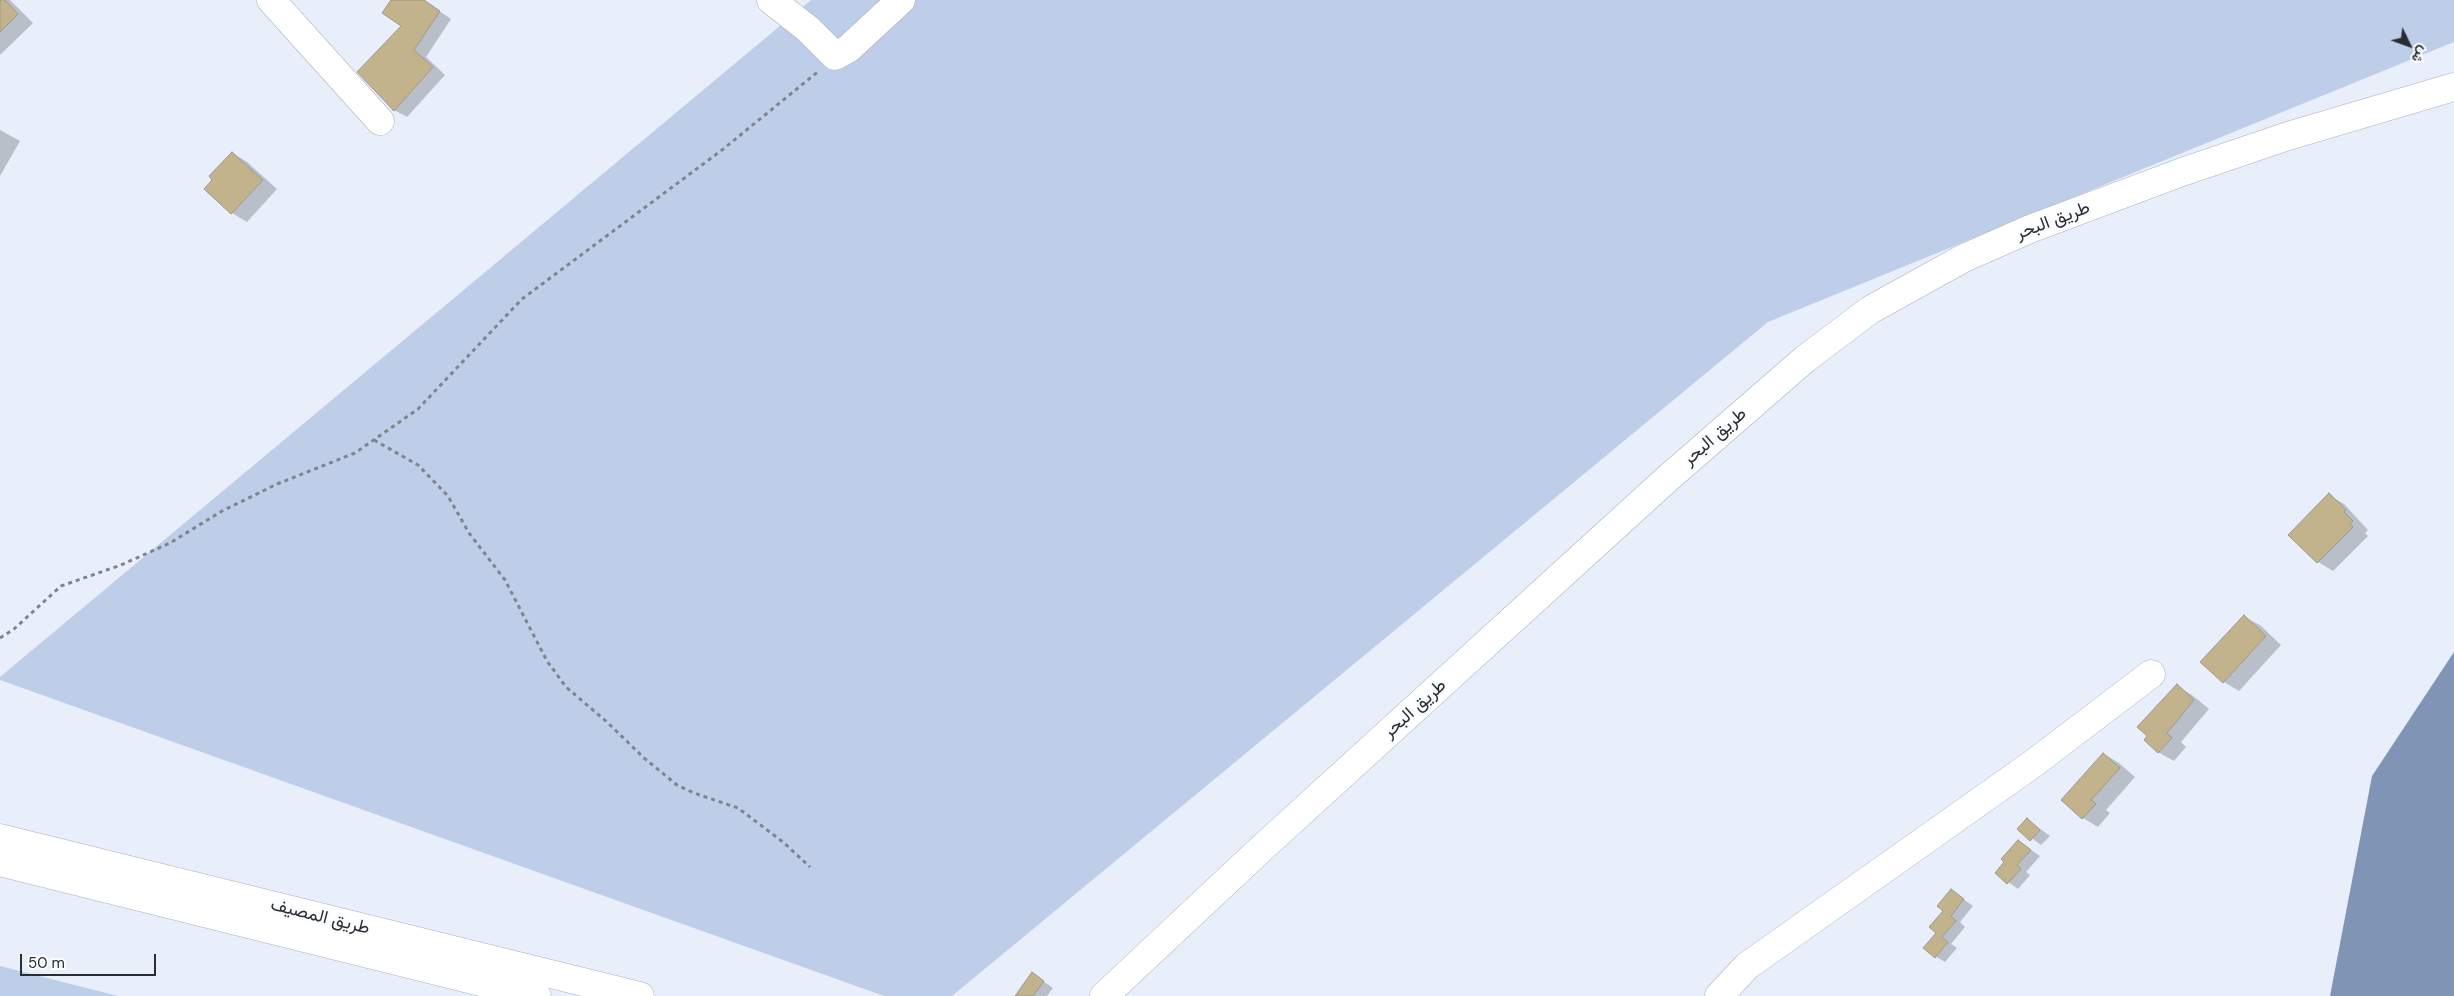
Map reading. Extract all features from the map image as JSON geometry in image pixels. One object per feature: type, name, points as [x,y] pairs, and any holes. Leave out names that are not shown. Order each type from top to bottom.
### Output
[{"type":"street","points":[[271,0],[380,121]]},
{"type":"street","points":[[770,0],[808,30],[835,56],[848,50],[902,0]]},
{"type":"street","name":"طريق البحر","points":[[1104,996],[1262,848],[1667,479],[1805,359],[1870,310],[1964,258],[2030,229],[2182,172],[2288,136],[2454,87]]},
{"type":"street","points":[[1719,996],[1747,966],[2034,763],[2151,674]]},
{"type":"street","name":"طريق المصيف","points":[[0,838],[640,996]]},
{"type":"street","name":"طريق المصيف","points":[[0,862],[537,996]]},
{"type":"path","points":[[0,638],[14,629],[61,586],[122,565],[170,543],[222,511],[277,484],[355,453],[374,440],[418,409],[522,299],[722,150],[805,84],[835,56]]},
{"type":"path","points":[[374,440],[418,466],[448,496],[469,533],[505,580],[547,662],[566,687],[602,717],[644,758],[677,784],[694,793],[738,808],[783,842],[810,867]]},
{"type":"shaded area","points":[[811,0],[2454,0],[2454,42],[1768,322],[952,996],[884,996],[0,680],[0,677]]},
{"type":"shaded area","points":[[2454,652],[2454,996],[2330,996],[2372,776]]},
{"type":"shaded area","points":[[0,966],[118,996],[0,996]]},
{"type":"building","points":[[0,0],[5,0],[18,14],[0,32]]},
{"type":"building","points":[[391,0],[424,0],[440,11],[414,50],[433,67],[394,111],[357,72],[401,26],[382,13]]},
{"type":"building","points":[[232,152],[263,180],[231,214],[204,189],[212,180],[209,176]]},
{"type":"building","points":[[2329,493],[2346,510],[2344,512],[2353,521],[2350,524],[2353,527],[2317,563],[2288,535]]},
{"type":"building","points":[[2244,615],[2266,636],[2223,683],[2200,662]]},
{"type":"building","points":[[2177,684],[2194,700],[2167,733],[2172,738],[2158,753],[2144,740],[2147,736],[2137,727]]},
{"type":"building","points":[[2103,753],[2120,768],[2091,800],[2096,804],[2082,819],[2061,800]]},
{"type":"building","points":[[2027,818],[2040,830],[2030,841],[2017,829]]},
{"type":"building","points":[[2018,840],[2031,850],[2017,865],[2021,869],[2007,884],[1995,873],[2004,862],[2001,859]]},
{"type":"building","points":[[1951,889],[1964,899],[1951,916],[1956,921],[1942,937],[1948,942],[1935,958],[1923,948],[1936,933],[1929,927],[1943,911],[1937,906]]},
{"type":"building","points":[[1032,972],[1044,981],[1033,996],[1015,996]]}]
